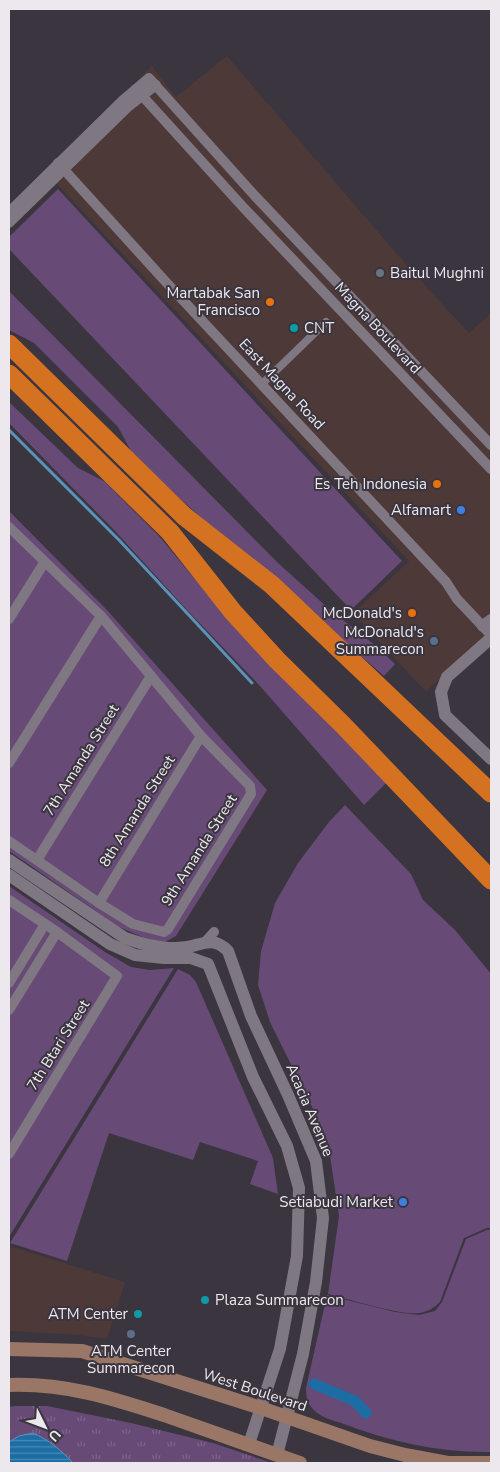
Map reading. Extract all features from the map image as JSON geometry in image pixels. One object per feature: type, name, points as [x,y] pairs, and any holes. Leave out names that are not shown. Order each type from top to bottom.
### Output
[{"type":"highway","points":[[9,344],[184,516],[272,585],[491,794]]},
{"type":"highway","points":[[9,374],[170,532],[233,612],[277,660],[343,725],[491,880]]},
{"type":"main road","name":"West Boulevard","points":[[9,1349],[82,1351],[261,1408],[370,1446],[448,1463],[491,1463]]},
{"type":"main road","points":[[9,1385],[35,1384],[79,1390],[114,1399],[300,1463]]},
{"type":"street","name":"Magna Boulevard","points":[[491,445],[255,196],[152,81],[139,92],[243,207],[491,470]]},
{"type":"street","points":[[9,212],[129,106],[139,92]]},
{"type":"street","points":[[9,223],[61,166]]},
{"type":"street","name":"East Magna Road","points":[[61,166],[165,281],[446,582],[457,599],[489,630]]},
{"type":"street","points":[[243,207],[255,196]]},
{"type":"street","points":[[262,384],[326,322]]},
{"type":"street","points":[[9,527],[101,616],[202,736]]},
{"type":"street","points":[[9,619],[44,562]]},
{"type":"street","points":[[9,763],[101,616]]},
{"type":"street","points":[[489,630],[447,677],[441,692],[446,715],[491,759]]},
{"type":"street","name":"7th Amanda Street","points":[[37,860],[151,676]]},
{"type":"street","name":"9th Amanda Street","points":[[99,903],[133,924],[164,932],[168,929],[251,794],[250,786],[202,736]]},
{"type":"street","name":"8th Amanda Street","points":[[99,903],[202,736]]},
{"type":"street","points":[[9,841],[99,903]]},
{"type":"street","points":[[9,860],[125,938],[144,945],[190,953],[208,964],[253,1077],[287,1146],[299,1188],[297,1247],[280,1349],[249,1444]]},
{"type":"street","points":[[9,875],[110,944],[135,955],[164,958],[190,953],[210,936],[230,950],[208,964]]},
{"type":"street","points":[[9,900],[57,932],[9,1010]]},
{"type":"street","points":[[9,983],[45,924]]},
{"type":"street","name":"7th Btari Street","points":[[9,1154],[117,976],[57,932]]},
{"type":"street","name":"Acacia Avenue","points":[[230,950],[251,1016],[316,1161],[323,1218],[317,1273],[303,1354],[277,1455]]},
{"type":"shaded area","points":[[227,56],[409,268],[469,333],[491,313],[491,631],[426,692],[353,613],[409,561],[45,171],[152,66],[176,97]]},
{"type":"shaded area","points":[[9,1246],[125,1282],[107,1339],[79,1335],[9,1331]]},
{"type":"green space","points":[[58,189],[402,561],[351,610],[9,249],[9,237]]},
{"type":"green space","points":[[9,291],[278,563],[395,664],[384,676],[202,519],[132,453],[118,427],[34,343],[9,330]]},
{"type":"green space","points":[[9,402],[78,468],[104,481],[159,536],[222,612],[388,781],[364,805],[260,686],[115,531],[9,423]]},
{"type":"green space","points":[[9,511],[107,610],[267,790],[176,936],[165,942],[155,941],[119,927],[9,851]]},
{"type":"green space","points":[[345,805],[411,874],[423,900],[455,930],[491,974],[491,1228],[464,1238],[440,1302],[431,1309],[420,1313],[389,1310],[328,1294],[339,1216],[329,1149],[313,1109],[270,1022],[258,985],[261,951],[275,903],[298,863],[329,822]]},
{"type":"green space","points":[[9,886],[105,952],[131,967],[150,970],[174,968],[9,1237]]},
{"type":"green space","points":[[178,969],[190,975],[196,982],[273,1158],[278,1194],[250,1184],[258,1161],[200,1142],[193,1160],[109,1133],[67,1261],[10,1243]]},
{"type":"green space","points":[[491,1230],[491,1452],[453,1451],[398,1441],[329,1419],[313,1409],[308,1402],[306,1388],[327,1295],[395,1312],[419,1315],[435,1311],[442,1302],[466,1239]]},
{"type":"green space","points":[[47,1406],[131,1423],[213,1443],[272,1463],[9,1463],[9,1407]]},
{"type":"water","points":[[33,1433],[54,1446],[73,1463],[9,1463],[9,1442],[19,1436]]},
{"type":"waterway","points":[[9,430],[119,540],[252,683]]},
{"type":"waterway","points":[[314,1384],[355,1401],[366,1413]]},
{"type":"place","name":"Baitul Mughni","points":[[380,273]]},
{"type":"place","name":"Martabak San Francisco","points":[[270,302]]},
{"type":"place","name":"CNT","points":[[294,328]]},
{"type":"place","name":"Es Teh Indonesia","points":[[437,484]]},
{"type":"place","name":"Alfamart","points":[[461,510]]},
{"type":"place","name":"McDonald's","points":[[412,613]]},
{"type":"place","name":"McDonald's Summarecon","points":[[434,641]]},
{"type":"place","name":"Setiabudi Market","points":[[403,1202]]},
{"type":"place","name":"Plaza Summarecon","points":[[205,1300]]},
{"type":"place","name":"ATM Center","points":[[138,1314]]},
{"type":"place","name":"ATM Center Summarecon","points":[[131,1334]]}]
